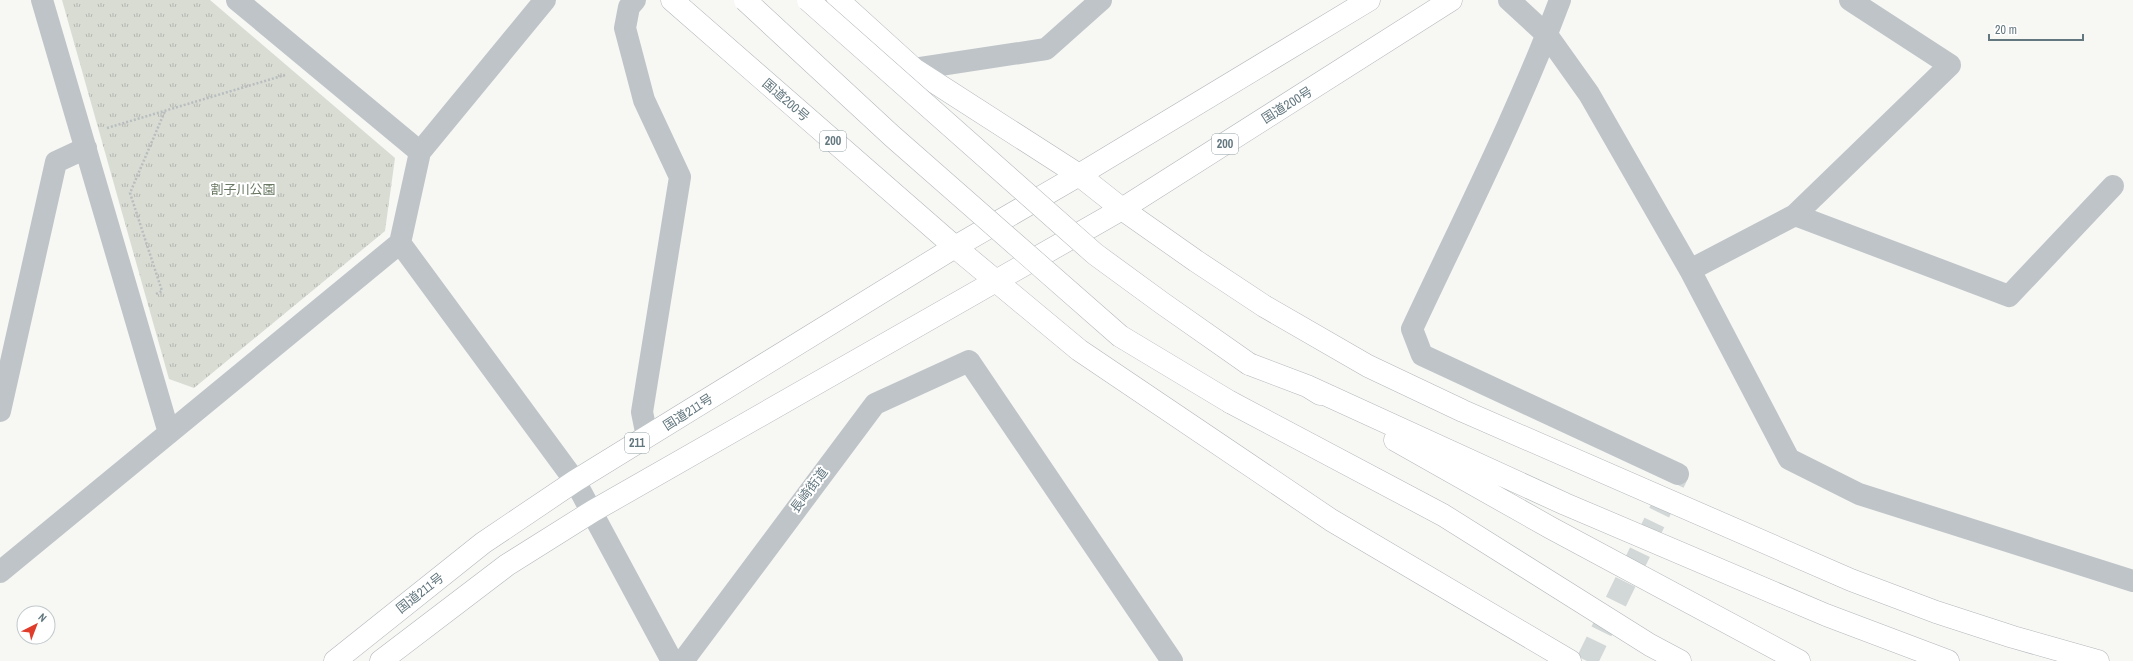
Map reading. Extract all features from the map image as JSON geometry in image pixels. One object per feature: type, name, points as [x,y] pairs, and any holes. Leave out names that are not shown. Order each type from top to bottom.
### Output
[{"type":"highway","name":"国道200号","points":[[672,0],[994,281],[1122,209],[1452,0]]},
{"type":"highway","points":[[744,0],[892,136],[1120,336],[1230,402],[1443,515],[1650,645],[1680,661]]},
{"type":"highway","points":[[808,0],[1095,254],[1162,304],[1249,364],[1307,386],[1565,504],[1826,615],[1914,650],[1948,661]]},
{"type":"highway","points":[[838,0],[914,69],[1079,175],[1122,209],[1264,306],[1368,366],[1463,411],[1852,580],[1950,616],[2098,661]]},
{"type":"highway","points":[[955,248],[1369,0]]},
{"type":"highway","name":"国道211号","points":[[335,661],[483,542],[575,481],[955,248]]},
{"type":"highway","points":[[381,661],[507,566],[593,511],[994,281],[1079,350],[1331,520],[1570,661]]},
{"type":"highway","points":[[1307,386],[1421,455],[1551,528],[1799,661]]},
{"type":"street","points":[[42,0],[169,433]]},
{"type":"street","points":[[237,0],[420,152]]},
{"type":"street","points":[[0,572],[400,243],[420,152],[545,0]]},
{"type":"street","points":[[635,0],[629,7],[625,28],[644,100],[680,177],[642,412],[647,437]]},
{"type":"street","points":[[914,69],[1046,49],[1101,0]]},
{"type":"street","points":[[1509,0],[1547,35],[1589,94],[1690,270],[1789,459],[1859,494],[2133,581]]},
{"type":"street","points":[[1560,0],[1547,35],[1492,160],[1412,329],[1422,355],[1678,474]]},
{"type":"street","points":[[1690,270],[1795,215],[1950,65],[1850,0]]},
{"type":"street","points":[[0,411],[56,162],[84,141]]},
{"type":"street","points":[[1795,215],[2009,296],[2113,186]]},
{"type":"street","points":[[400,243],[575,481],[593,511],[672,661]]},
{"type":"street","name":"長崎街道","points":[[683,661],[874,404],[969,360],[1172,661]]},
{"type":"path","points":[[84,141],[165,110],[316,66]]},
{"type":"path","points":[[132,306],[162,292],[130,194],[165,110]]},
{"type":"green space","name":"割子川公園","points":[[62,0],[210,0],[395,158],[385,231],[194,388],[169,379]]},
{"type":"tunnel","points":[[1587,661],[1678,474]]}]
